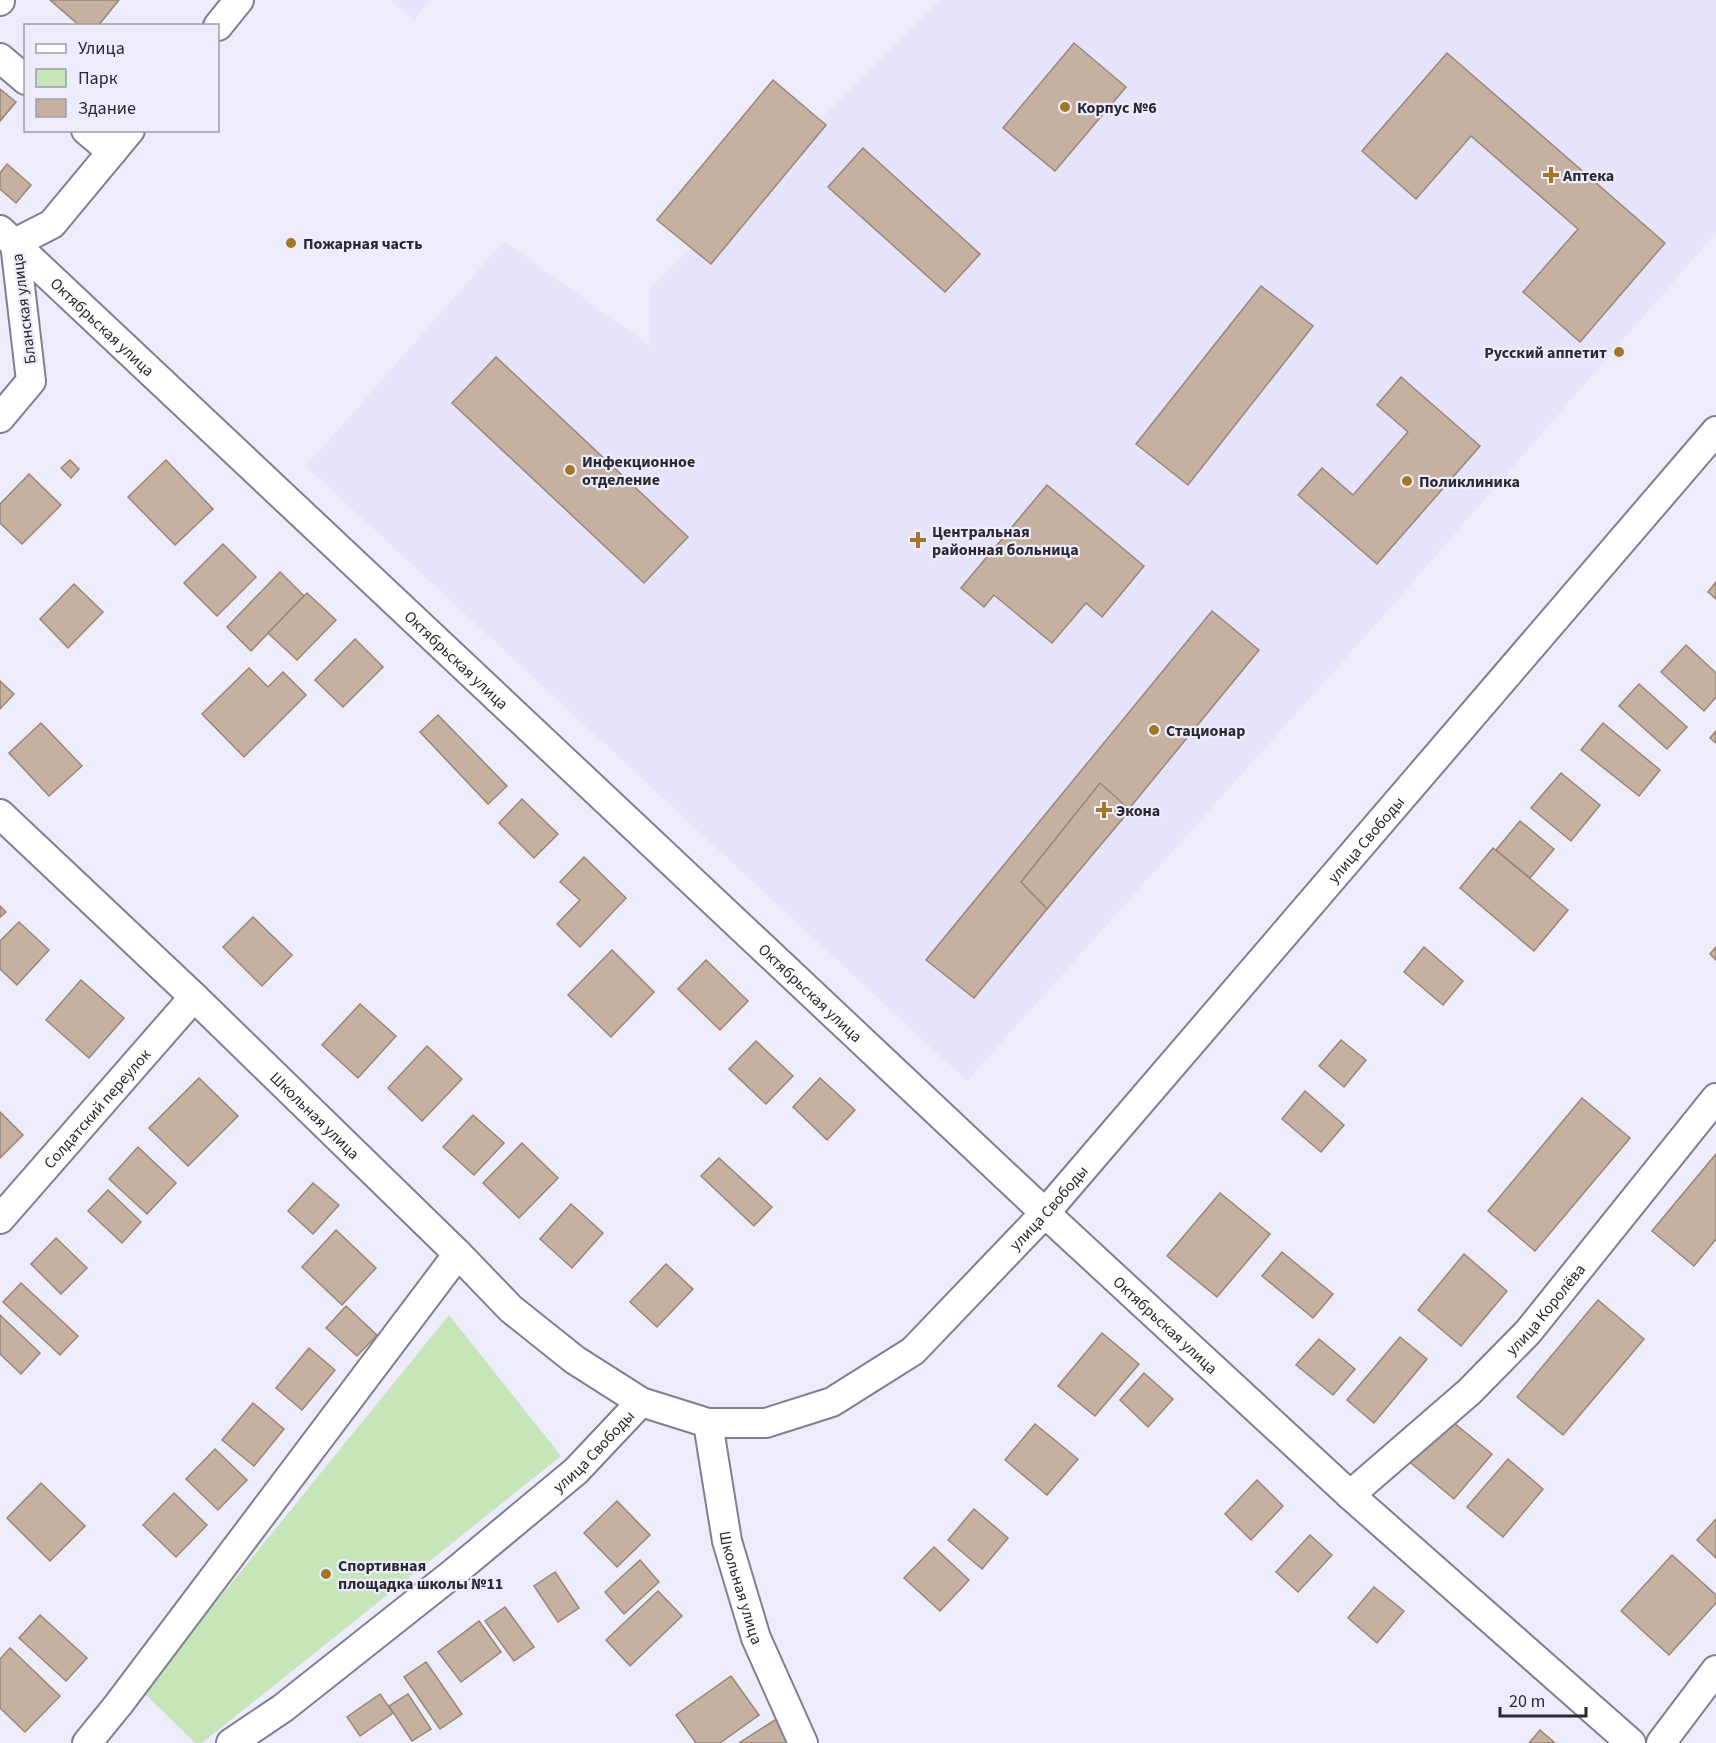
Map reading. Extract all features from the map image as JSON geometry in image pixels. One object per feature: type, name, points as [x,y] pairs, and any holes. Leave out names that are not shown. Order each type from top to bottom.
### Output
[{"type":"street","points":[[219,25],[239,0]]},
{"type":"street","points":[[0,58],[24,78]]},
{"type":"street","points":[[88,132],[112,152]]},
{"type":"street","name":"Бланская улица","points":[[0,418],[31,381],[7,236],[52,224],[128,132]]},
{"type":"street","name":"Октябрьская улица","points":[[7,236],[1045,1213],[1350,1495],[1631,1743]]},
{"type":"street","name":"улица Свободы","points":[[231,1743],[283,1708],[452,1575],[576,1471],[641,1402],[708,1423],[766,1423],[832,1402],[913,1351],[1045,1213],[1716,431]]},
{"type":"street","name":"Школьная улица","points":[[0,814],[194,997],[458,1254],[511,1309],[575,1360],[641,1402]]},
{"type":"street","name":"Солдатский переулок","points":[[0,1219],[194,997]]},
{"type":"street","name":"улица Королёва","points":[[1350,1495],[1469,1392],[1528,1332],[1716,1098]]},
{"type":"street","points":[[87,1743],[458,1254]]},
{"type":"street","name":"Школьная улица","points":[[708,1423],[727,1541],[756,1638],[803,1743]]},
{"type":"street","points":[[1660,1743],[1716,1670]]},
{"type":"shaded area","points":[[389,0],[430,0],[415,19]]},
{"type":"shaded area","name":"Центральная районная больница","points":[[940,0],[1716,0],[1716,233],[1386,613],[967,1081],[306,466],[504,241],[649,345],[650,289]]},
{"type":"green space","name":"Спортивная площадка школы №11","points":[[449,1315],[561,1456],[202,1743],[195,1743],[143,1692]]},
{"type":"building","points":[[50,0],[119,0],[100,24],[78,24]]},
{"type":"building","name":"Корпус №6","points":[[1074,43],[1126,87],[1055,171],[1003,128]]},
{"type":"building","name":"Аптека","points":[[1447,53],[1665,243],[1580,342],[1523,292],[1578,229],[1471,136],[1416,199],[1362,151]]},
{"type":"building","points":[[773,80],[826,125],[711,264],[657,220]]},
{"type":"building","points":[[0,89],[16,102],[0,121]]},
{"type":"building","points":[[863,148],[980,254],[945,292],[828,187]]},
{"type":"building","points":[[7,164],[31,185],[16,203],[0,189],[0,173]]},
{"type":"building","points":[[1261,286],[1313,326],[1188,485],[1136,444]]},
{"type":"building","name":"Инфекционное отделение","points":[[496,357],[688,537],[644,583],[452,403]]},
{"type":"building","name":"Поликлиника","points":[[1401,377],[1480,446],[1377,564],[1298,495],[1322,468],[1353,495],[1408,432],[1377,405]]},
{"type":"building","points":[[70,460],[79,469],[71,478],[61,468]]},
{"type":"building","points":[[166,460],[213,509],[175,545],[128,497]]},
{"type":"building","points":[[29,474],[61,505],[22,544],[0,523],[0,504]]},
{"type":"building","points":[[1047,485],[1144,566],[1102,617],[1086,603],[1052,643],[994,595],[984,607],[961,588]]},
{"type":"building","points":[[223,544],[256,577],[217,616],[184,583]]},
{"type":"building","points":[[280,572],[304,596],[251,651],[227,627]]},
{"type":"building","points":[[1716,582],[1716,599],[1708,592]]},
{"type":"building","points":[[74,584],[103,612],[68,648],[40,619]]},
{"type":"building","points":[[307,593],[336,620],[297,660],[268,633]]},
{"type":"building","name":"Стационар","points":[[1212,611],[1259,650],[974,998],[926,960]]},
{"type":"building","points":[[355,639],[383,667],[343,707],[315,680]]},
{"type":"building","points":[[1686,645],[1716,673],[1716,697],[1704,711],[1661,672]]},
{"type":"building","points":[[249,668],[268,687],[283,672],[306,695],[244,757],[202,714]]},
{"type":"building","points":[[0,681],[14,694],[0,709]]},
{"type":"building","points":[[1639,684],[1687,727],[1667,749],[1619,706]]},
{"type":"building","points":[[438,715],[507,786],[488,804],[420,732]]},
{"type":"building","points":[[41,723],[82,766],[49,796],[9,753]]},
{"type":"building","points":[[1603,723],[1660,770],[1639,796],[1581,750]]},
{"type":"building","points":[[1716,731],[1716,743],[1710,738]]},
{"type":"building","points":[[1561,773],[1600,805],[1571,841],[1531,808]]},
{"type":"building","points":[[1100,783],[1130,810],[1047,909],[1021,882]]},
{"type":"building","points":[[522,799],[558,834],[534,858],[499,823]]},
{"type":"building","points":[[1520,821],[1554,849],[1530,878],[1496,850]]},
{"type":"building","points":[[1493,848],[1568,910],[1534,951],[1460,888]]},
{"type":"building","points":[[584,857],[626,898],[580,947],[557,924],[580,900],[560,882]]},
{"type":"building","points":[[0,906],[6,912],[0,917]]},
{"type":"building","points":[[253,917],[292,955],[262,986],[223,947]]},
{"type":"building","points":[[19,922],[49,950],[17,985],[0,969],[0,941]]},
{"type":"building","points":[[1424,947],[1463,981],[1443,1005],[1404,972]]},
{"type":"building","points":[[1716,947],[1716,960],[1710,954]]},
{"type":"building","points":[[612,950],[654,992],[611,1037],[568,995]]},
{"type":"building","points":[[706,960],[748,1001],[720,1030],[678,989]]},
{"type":"building","points":[[81,980],[124,1018],[89,1058],[46,1020]]},
{"type":"building","points":[[360,1004],[396,1036],[358,1078],[322,1045]]},
{"type":"building","points":[[1341,1040],[1366,1060],[1344,1087],[1319,1066]]},
{"type":"building","points":[[756,1041],[793,1076],[766,1104],[729,1069]]},
{"type":"building","points":[[427,1046],[462,1079],[422,1121],[388,1088]]},
{"type":"building","points":[[199,1078],[238,1116],[188,1166],[149,1128]]},
{"type":"building","points":[[820,1078],[855,1110],[827,1140],[793,1107]]},
{"type":"building","points":[[1305,1091],[1344,1125],[1321,1152],[1282,1119]]},
{"type":"building","points":[[1582,1098],[1630,1138],[1535,1251],[1488,1211]]},
{"type":"building","points":[[0,1112],[23,1135],[0,1158]]},
{"type":"building","points":[[473,1115],[504,1143],[474,1175],[443,1147]]},
{"type":"building","points":[[522,1143],[558,1178],[519,1218],[483,1183]]},
{"type":"building","points":[[138,1147],[176,1183],[147,1214],[109,1179]]},
{"type":"building","points":[[1716,1154],[1716,1239],[1694,1266],[1652,1231]]},
{"type":"building","points":[[719,1158],[772,1207],[754,1226],[701,1176]]},
{"type":"building","points":[[313,1183],[339,1205],[313,1234],[288,1211]]},
{"type":"building","points":[[108,1190],[141,1222],[122,1243],[88,1211]]},
{"type":"building","points":[[1220,1193],[1270,1234],[1217,1297],[1167,1256]]},
{"type":"building","points":[[571,1204],[603,1233],[572,1268],[540,1239]]},
{"type":"building","points":[[336,1230],[376,1268],[342,1305],[302,1267]]},
{"type":"building","points":[[56,1238],[87,1268],[61,1294],[31,1264]]},
{"type":"building","points":[[1282,1252],[1333,1294],[1313,1318],[1262,1276]]},
{"type":"building","points":[[1464,1254],[1507,1291],[1461,1346],[1418,1310]]},
{"type":"building","points":[[666,1264],[693,1289],[657,1327],[630,1302]]},
{"type":"building","points":[[21,1283],[78,1336],[60,1355],[3,1302]]},
{"type":"building","points":[[1598,1300],[1644,1339],[1563,1435],[1517,1397]]},
{"type":"building","points":[[346,1306],[377,1335],[357,1356],[326,1328]]},
{"type":"building","points":[[0,1315],[40,1353],[21,1374],[0,1354]]},
{"type":"building","points":[[1102,1333],[1139,1364],[1095,1416],[1058,1386]]},
{"type":"building","points":[[1400,1337],[1427,1359],[1374,1423],[1347,1400]]},
{"type":"building","points":[[1319,1339],[1355,1369],[1333,1395],[1296,1365]]},
{"type":"building","points":[[309,1348],[335,1370],[302,1410],[276,1388]]},
{"type":"building","points":[[1144,1373],[1173,1399],[1148,1427],[1120,1400]]},
{"type":"building","points":[[253,1403],[284,1429],[254,1466],[222,1440]]},
{"type":"building","points":[[1443,1414],[1492,1454],[1454,1499],[1406,1459]]},
{"type":"building","points":[[1035,1424],[1078,1459],[1047,1495],[1005,1460]]},
{"type":"building","points":[[215,1449],[247,1480],[218,1510],[186,1479]]},
{"type":"building","points":[[1508,1459],[1543,1489],[1503,1537],[1467,1507]]},
{"type":"building","points":[[1257,1480],[1283,1506],[1251,1540],[1225,1514]]},
{"type":"building","points":[[41,1483],[85,1526],[50,1561],[7,1518]]},
{"type":"building","points":[[174,1493],[207,1525],[176,1557],[143,1525]]},
{"type":"building","points":[[617,1501],[650,1535],[617,1567],[584,1533]]},
{"type":"building","points":[[974,1509],[1008,1538],[982,1569],[948,1540]]},
{"type":"building","points":[[1716,1519],[1716,1558],[1697,1540]]},
{"type":"building","points":[[1310,1535],[1332,1555],[1298,1592],[1276,1572]]},
{"type":"building","points":[[934,1547],[969,1580],[940,1611],[904,1578]]},
{"type":"building","points":[[1672,1555],[1716,1595],[1716,1603],[1669,1655],[1621,1611]]},
{"type":"building","points":[[640,1560],[659,1582],[624,1614],[605,1592]]},
{"type":"building","points":[[555,1572],[579,1608],[558,1622],[534,1586]]},
{"type":"building","points":[[1374,1587],[1404,1611],[1377,1643],[1348,1618]]},
{"type":"building","points":[[658,1591],[682,1616],[630,1666],[606,1640]]},
{"type":"building","points":[[505,1607],[534,1647],[514,1661],[485,1621]]},
{"type":"building","points":[[40,1615],[87,1658],[66,1681],[19,1638]]},
{"type":"building","points":[[479,1621],[501,1652],[461,1682],[438,1652]]},
{"type":"building","points":[[10,1648],[60,1696],[25,1732],[0,1708],[0,1659]]},
{"type":"building","points":[[426,1662],[462,1714],[440,1729],[404,1677]]},
{"type":"building","points":[[731,1676],[759,1715],[720,1743],[696,1743],[676,1715]]},
{"type":"building","points":[[380,1694],[393,1713],[360,1736],[347,1717]]},
{"type":"building","points":[[408,1694],[431,1729],[412,1741],[389,1706]]},
{"type":"building","points":[[778,1718],[794,1743],[739,1743]]},
{"type":"building","points":[[1540,1730],[1555,1743],[1529,1743]]},
{"type":"place","name":"Корпус №6","points":[[1065,107]]},
{"type":"place","name":"Аптека","points":[[1551,175]]},
{"type":"place","name":"Пожарная часть","points":[[291,243]]},
{"type":"place","name":"Русский аппетит","points":[[1619,352]]},
{"type":"place","name":"Инфекционное отделение","points":[[570,470]]},
{"type":"place","name":"Поликлиника","points":[[1407,481]]},
{"type":"place","name":"Центральная районная больница","points":[[918,540]]},
{"type":"place","name":"Стационар","points":[[1154,730]]},
{"type":"place","name":"Экона","points":[[1104,810]]},
{"type":"place","name":"Спортивная площадка школы №11","points":[[326,1574]]}]
